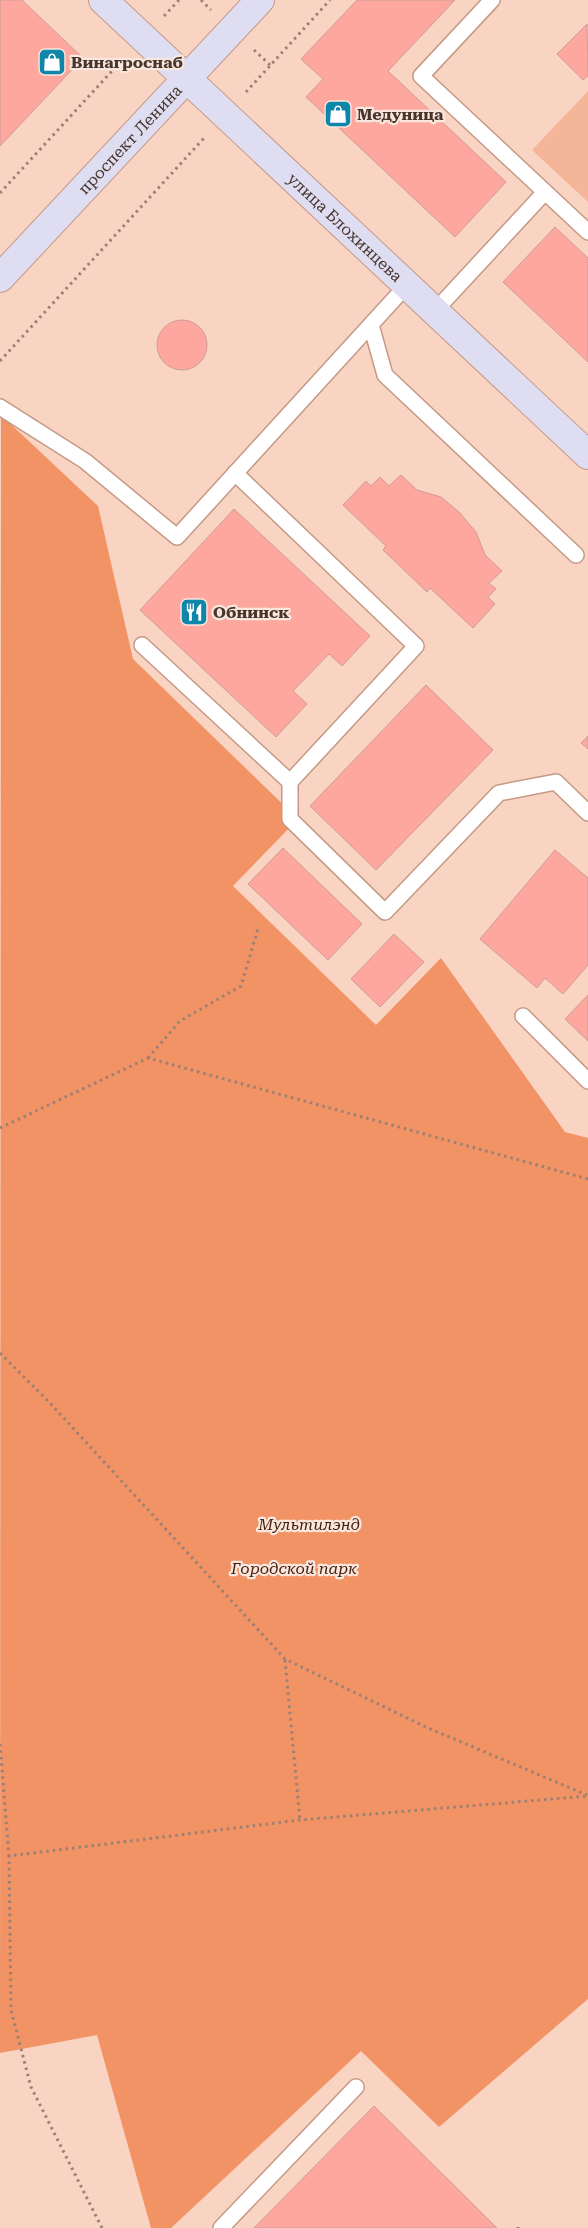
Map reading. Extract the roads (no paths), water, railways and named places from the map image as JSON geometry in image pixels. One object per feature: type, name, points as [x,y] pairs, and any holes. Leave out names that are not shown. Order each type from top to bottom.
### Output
[{"type":"street","name":"улица Блохинцева","points":[[103,0],[588,455]]},
{"type":"street","name":"проспект Ленина","points":[[0,278],[260,0]]},
{"type":"lane","points":[[492,0],[421,76],[588,232]]},
{"type":"lane","points":[[434,312],[545,192]]},
{"type":"lane","points":[[0,407],[85,461],[177,537],[407,285]]},
{"type":"lane","points":[[371,325],[385,375],[576,555]]},
{"type":"lane","points":[[235,473],[416,646],[290,782],[290,819],[385,912],[499,793],[556,782],[588,814]]},
{"type":"lane","points":[[142,645],[290,782]]},
{"type":"lane","points":[[524,1016],[588,1081]]},
{"type":"lane","points":[[221,2228],[356,2087]]},
{"type":"place","name":"Винагроснаб","points":[[52,62]]},
{"type":"place","name":"Медуница","points":[[338,114]]},
{"type":"place","name":"Обнинск","points":[[194,612]]},
{"type":"park label","name":"Мультилэнд","points":[[309,1524]]},
{"type":"park label","name":"Городской парк","points":[[294,1568]]}]
